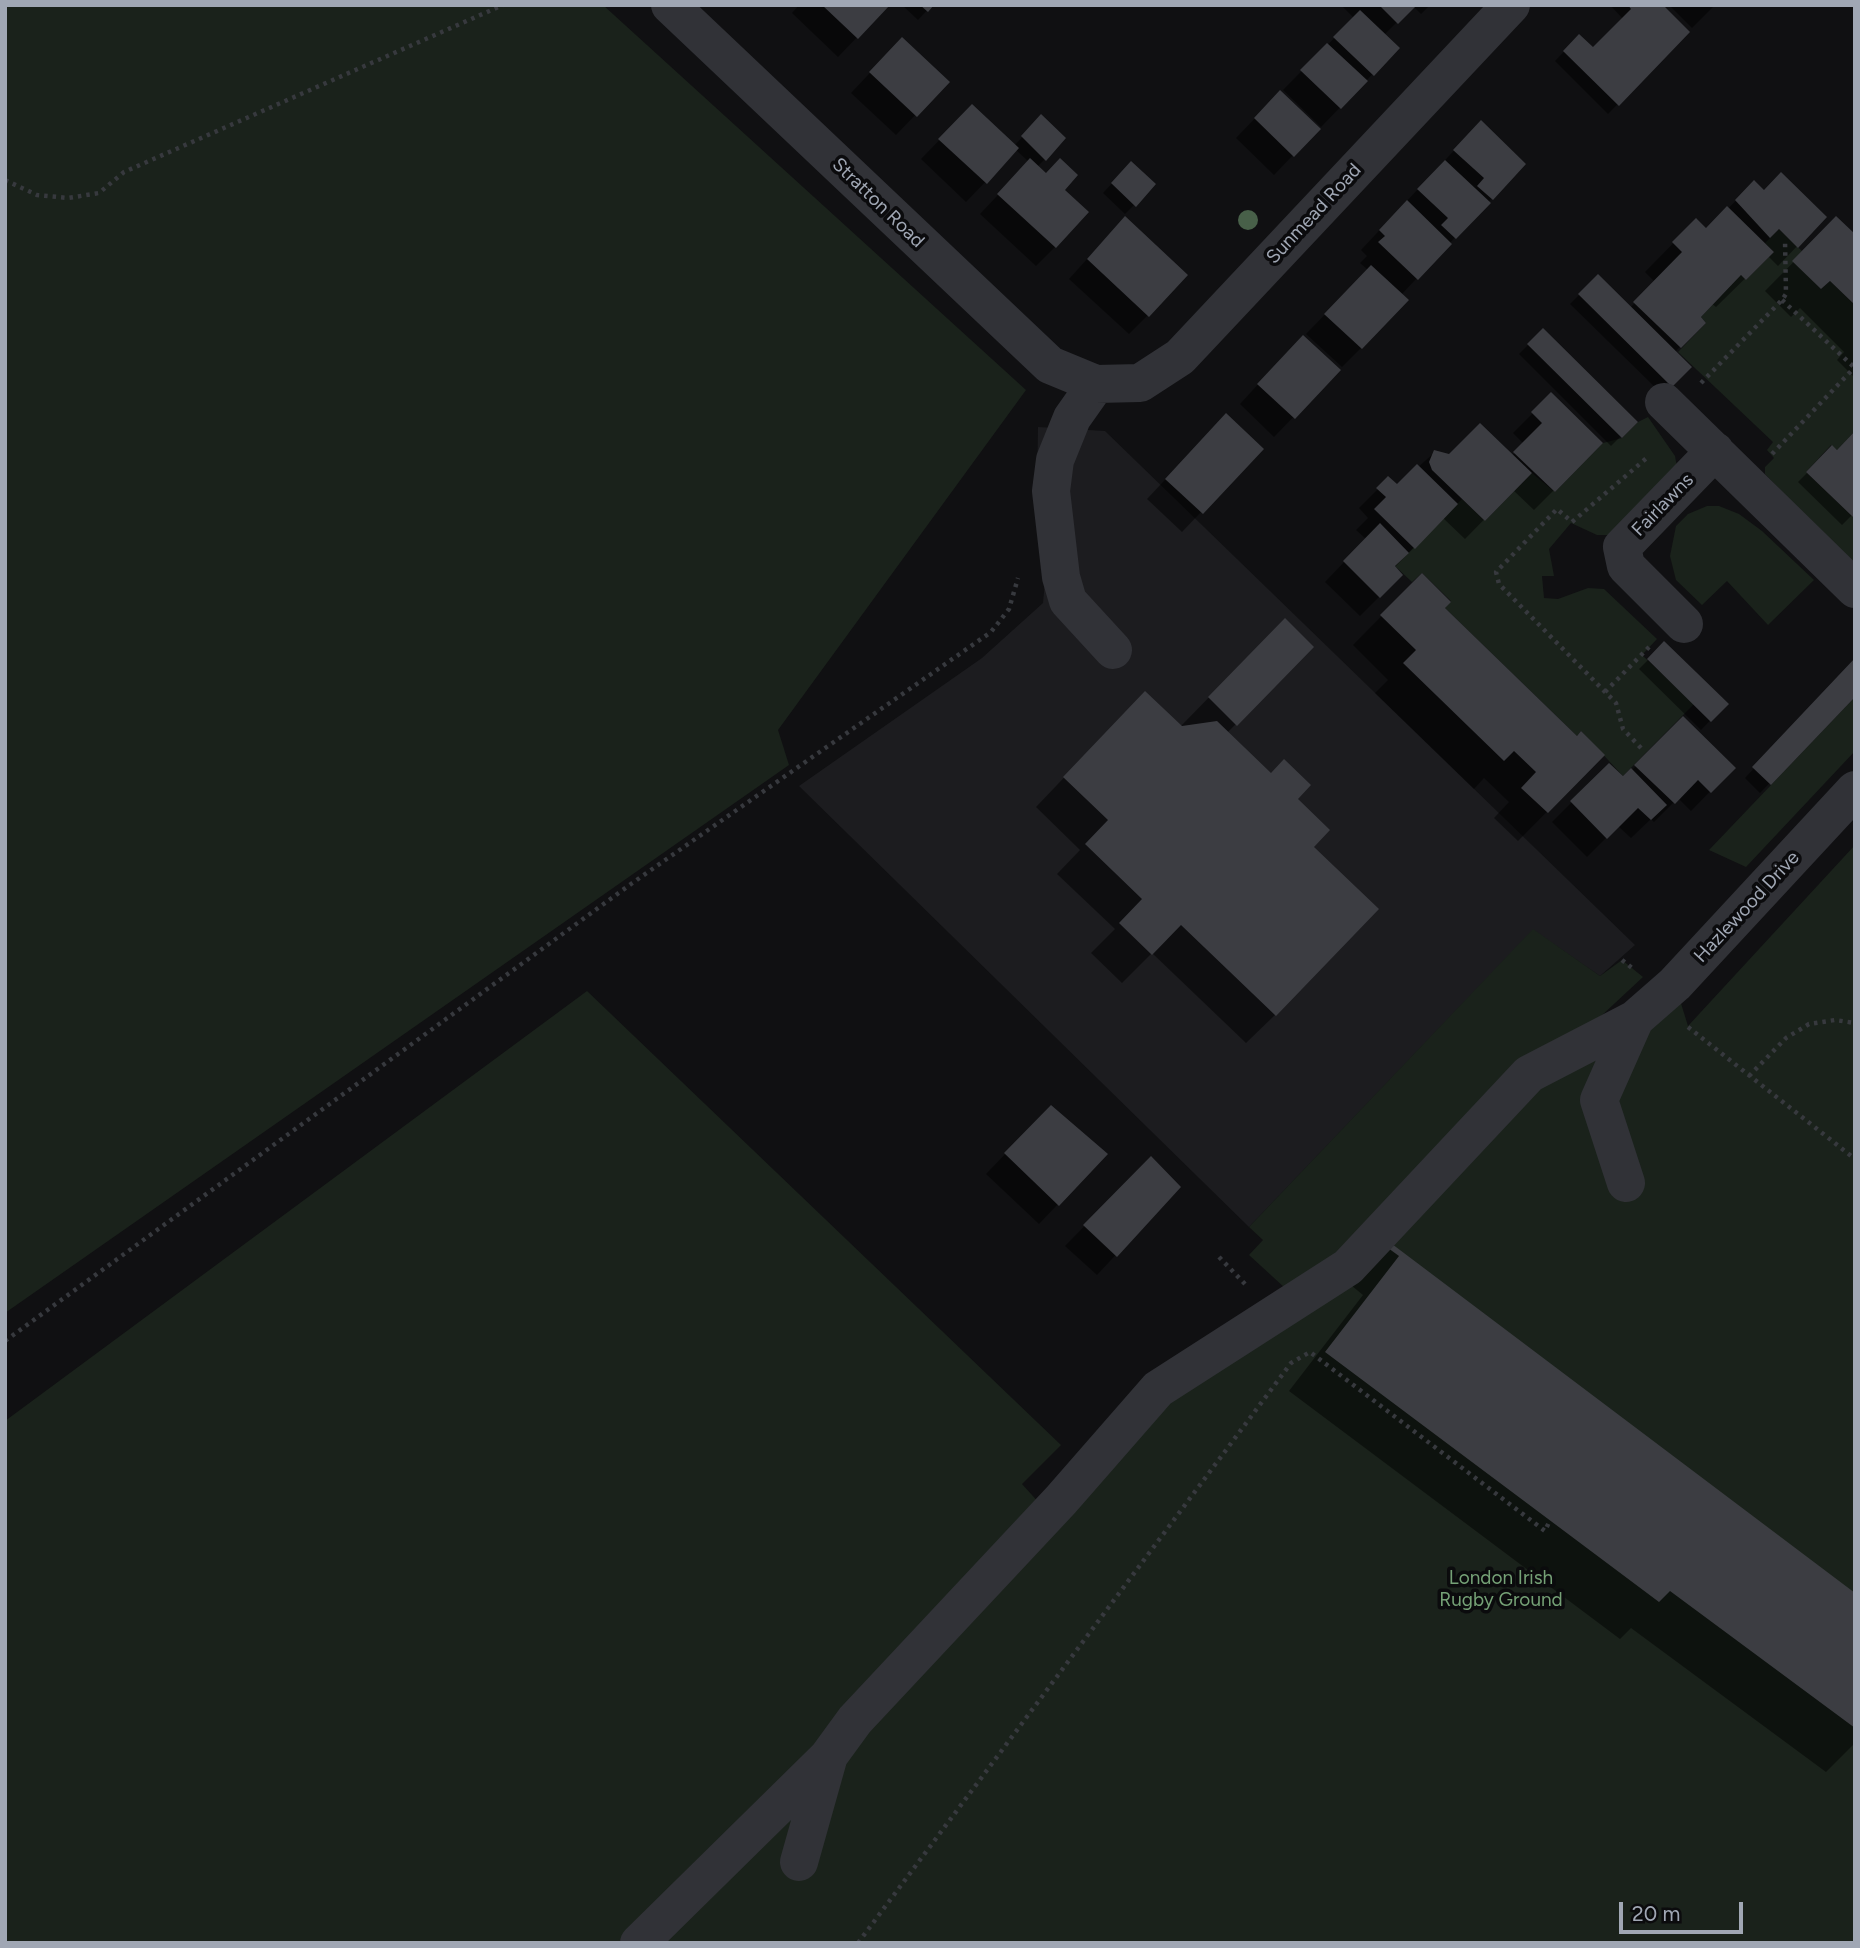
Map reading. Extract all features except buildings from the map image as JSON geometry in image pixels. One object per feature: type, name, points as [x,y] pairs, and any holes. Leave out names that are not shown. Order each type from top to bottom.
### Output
[{"type":"street","name":"Sunmead Road","points":[[1096,384],[1140,383],[1180,357],[1511,5]]},
{"type":"street","name":"Stratton Road","points":[[690,12],[1050,365],[1096,384]]},
{"type":"street","points":[[1096,384],[1072,418],[1055,460],[1051,491],[1061,577],[1068,601],[1113,650]]},
{"type":"street","points":[[1675,412],[1855,589]]},
{"type":"street","name":"Fairlawns","points":[[1681,621],[1626,566],[1622,547],[1715,451]]},
{"type":"street","name":"Hazlewood Drive","points":[[1635,1019],[1675,984],[1855,790]]},
{"type":"street","points":[[1626,1183],[1600,1100],[1635,1019]]},
{"type":"street","points":[[639,1943],[828,1757],[855,1720],[1061,1500],[1158,1389],[1348,1267],[1529,1074],[1635,1019]]},
{"type":"street","points":[[800,1862],[828,1757]]},
{"type":"path","points":[[5,180],[37,195],[68,198],[99,193],[124,172],[503,5]]},
{"type":"path","points":[[1641,748],[1623,729],[1616,703],[1499,584],[1496,572],[1557,509],[1572,522],[1782,300],[1786,294],[1785,240]]},
{"type":"path","points":[[1764,462],[1854,368],[1782,300]]},
{"type":"path","points":[[5,1341],[631,884],[991,632],[1009,609],[1019,575]]},
{"type":"path","points":[[1605,692],[1681,621]]},
{"type":"path","points":[[1675,984],[1687,1026],[1855,1159]]},
{"type":"path","points":[[1749,1076],[1786,1038],[1809,1024],[1835,1020],[1855,1023]]},
{"type":"path","points":[[858,1943],[1292,1363],[1310,1352],[1545,1531],[1550,1520]]},
{"type":"shaded area","points":[[1038,427],[1105,431],[1635,945],[1600,976],[1533,930],[1249,1227],[799,786],[982,658],[1043,603],[1047,559],[1037,488]]},
{"type":"green space","points":[[5,5],[603,5],[1026,390],[778,730],[789,765],[5,1313]]},
{"type":"green space","points":[[1779,229],[1802,251],[1793,261],[1821,289],[1830,281],[1855,305],[1855,431],[1837,450],[1831,445],[1806,472],[1855,519],[1855,567],[1765,474],[1765,467],[1774,458],[1767,450],[1773,442],[1678,352],[1706,323],[1701,317],[1741,275],[1746,280],[1774,252],[1765,243]]},
{"type":"green space","points":[[1648,417],[1675,456],[1677,467],[1609,535],[1597,535],[1571,523],[1549,549],[1554,576],[1542,576],[1544,598],[1558,599],[1588,588],[1604,589],[1657,639],[1642,655],[1694,704],[1623,776],[1581,731],[1577,736],[1445,608],[1451,601],[1422,573],[1412,582],[1395,566],[1462,499],[1485,521],[1532,473],[1555,492],[1603,443],[1622,438],[1638,422]]},
{"type":"green space","points":[[1707,506],[1719,506],[1739,514],[1762,531],[1814,580],[1768,625],[1727,581],[1702,605],[1676,580],[1670,556],[1676,526],[1688,514]]},
{"type":"green space","points":[[1855,697],[1855,751],[1746,867],[1709,850]]},
{"type":"green space","name":"London Irish Rugby Ground","points":[[1855,845],[1855,1943],[639,1943],[1158,1389],[1289,1307],[1529,1074],[1675,984],[1688,1026]]},
{"type":"green space","points":[[1533,929],[1600,976],[1622,960],[1643,977],[1297,1299],[1249,1255],[1263,1240],[1249,1227]]},
{"type":"green space","points":[[587,991],[1061,1445],[1022,1484],[1041,1505],[630,1943],[5,1943],[5,1421]]}]
